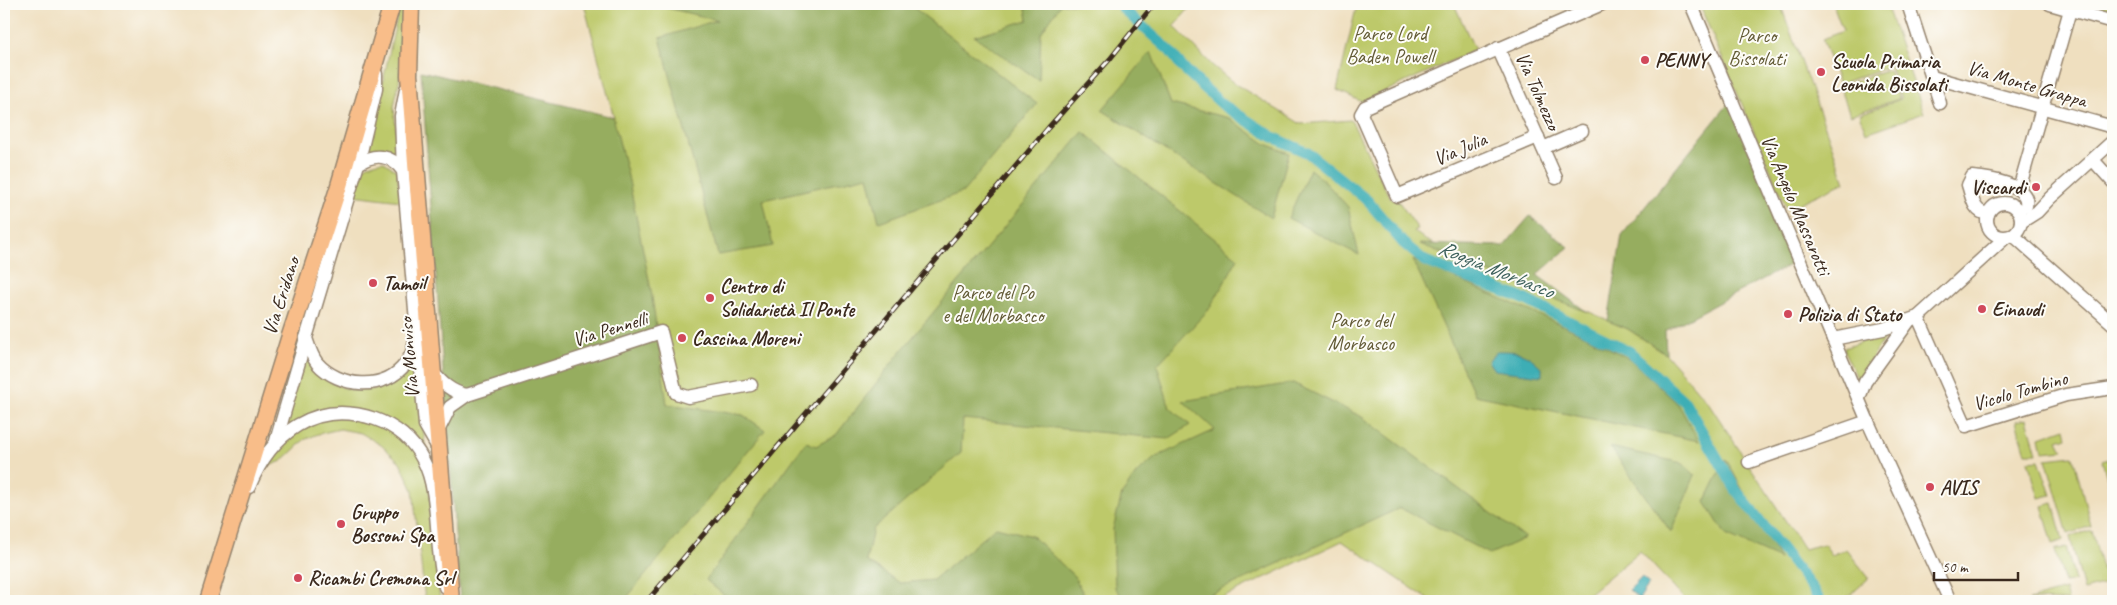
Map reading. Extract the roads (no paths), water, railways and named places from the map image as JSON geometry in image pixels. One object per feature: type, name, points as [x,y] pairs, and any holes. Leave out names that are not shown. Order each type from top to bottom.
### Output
[{"type":"main road","name":"Via Eridano","points":[[208,601],[289,339],[338,189],[392,4]]},
{"type":"main road","name":"Via Monviso","points":[[412,4],[408,51],[409,75],[450,601]]},
{"type":"street","points":[[1498,48],[1602,4]]},
{"type":"street","name":"Via Angelo Massarotti","points":[[1691,4],[1832,339],[1950,601]]},
{"type":"street","points":[[1908,4],[1940,102]]},
{"type":"street","points":[[2050,4],[2113,22]]},
{"type":"street","points":[[2019,189],[2070,10]]},
{"type":"street","name":"Via Tolmezzo","points":[[1498,48],[1556,178]]},
{"type":"street","name":"Via Julia","points":[[1498,48],[1365,108],[1361,114],[1397,196],[1541,143]]},
{"type":"street","points":[[276,443],[358,164],[376,89],[377,57]]},
{"type":"street","points":[[409,75],[401,116],[403,171],[425,425],[438,440]]},
{"type":"street","name":"Via Monte Grappa","points":[[1932,77],[2113,127]]},
{"type":"street","name":"Via Tolmezzo","points":[[1541,143],[1582,131]]},
{"type":"street","points":[[2021,222],[2036,212],[2113,141]]},
{"type":"street","points":[[358,164],[375,156],[381,156],[393,161],[403,171]]},
{"type":"street","points":[[2093,160],[2113,182]]},
{"type":"street","points":[[1962,167],[1969,181],[1968,184],[1974,206],[1978,211],[1988,214]]},
{"type":"street","points":[[1859,398],[1865,382],[1913,319],[2020,227],[2021,207],[2025,195],[2019,189],[1981,178],[1972,177],[1969,181]]},
{"type":"street","points":[[2050,198],[2021,207],[2007,203],[2001,204],[1991,209],[1988,214],[1987,225],[1999,237],[2009,236],[2113,324]]},
{"type":"street","points":[[1985,256],[1990,230]]},
{"type":"street","points":[[1832,339],[1883,329],[1913,319]]},
{"type":"street","name":"Vicolo Tombino","points":[[1913,319],[1966,426],[2066,395],[2113,388]]},
{"type":"street","points":[[306,338],[311,353],[327,372],[338,379],[365,384],[390,378],[400,370],[414,350],[416,330]]},
{"type":"street","name":"Via Pennelli","points":[[438,440],[450,407],[467,394],[661,332],[676,393],[688,397],[751,385]]},
{"type":"street","points":[[432,371],[451,390],[467,394]]},
{"type":"street","points":[[233,521],[260,464],[276,443],[302,422],[328,414],[362,415],[398,429],[422,458],[432,487],[439,566],[450,601]]},
{"type":"street","points":[[1749,462],[1868,421]]},
{"type":"water","points":[[1497,351],[1517,352],[1527,356],[1542,368],[1542,376],[1494,370],[1488,361]]},
{"type":"water","points":[[1642,577],[1649,584],[1639,599],[1629,590]]},
{"type":"waterway","name":"Roggia Morbasco","points":[[1120,4],[1123,9],[1170,51],[1183,68],[1223,105],[1273,137],[1308,153],[1367,200],[1403,243],[1425,261],[1524,299],[1629,351],[1685,402],[1736,490],[1820,601]]},
{"type":"railway","points":[[647,601],[1048,128],[1110,59],[1154,4]]},
{"type":"place","name":"PENNY","points":[[1645,60]]},
{"type":"place","name":"Scuola Primaria Leonida Bissolati","points":[[1821,72]]},
{"type":"place","name":"Viscardi","points":[[2036,187]]},
{"type":"place","name":"Tamoil","points":[[373,283]]},
{"type":"place","name":"Centro di Solidarietà Il Ponte","points":[[710,298]]},
{"type":"place","name":"Einaudi","points":[[1982,309]]},
{"type":"place","name":"Polizia di Stato","points":[[1788,314]]},
{"type":"place","name":"Cascina Moreni","points":[[682,338]]},
{"type":"place","name":"AVIS","points":[[1930,487]]},
{"type":"place","name":"Gruppo Bossoni Spa","points":[[341,524]]},
{"type":"place","name":"Ricambi Cremona Srl","points":[[298,578]]},
{"type":"park label","name":"Parco Lord Baden Powell","points":[[1390,44]]},
{"type":"park label","name":"Parco Bissolati","points":[[1757,46]]},
{"type":"park label","name":"Parco del Po e del Morbasco","points":[[993,304]]},
{"type":"park label","name":"Parco del Morbasco","points":[[1361,332]]}]
